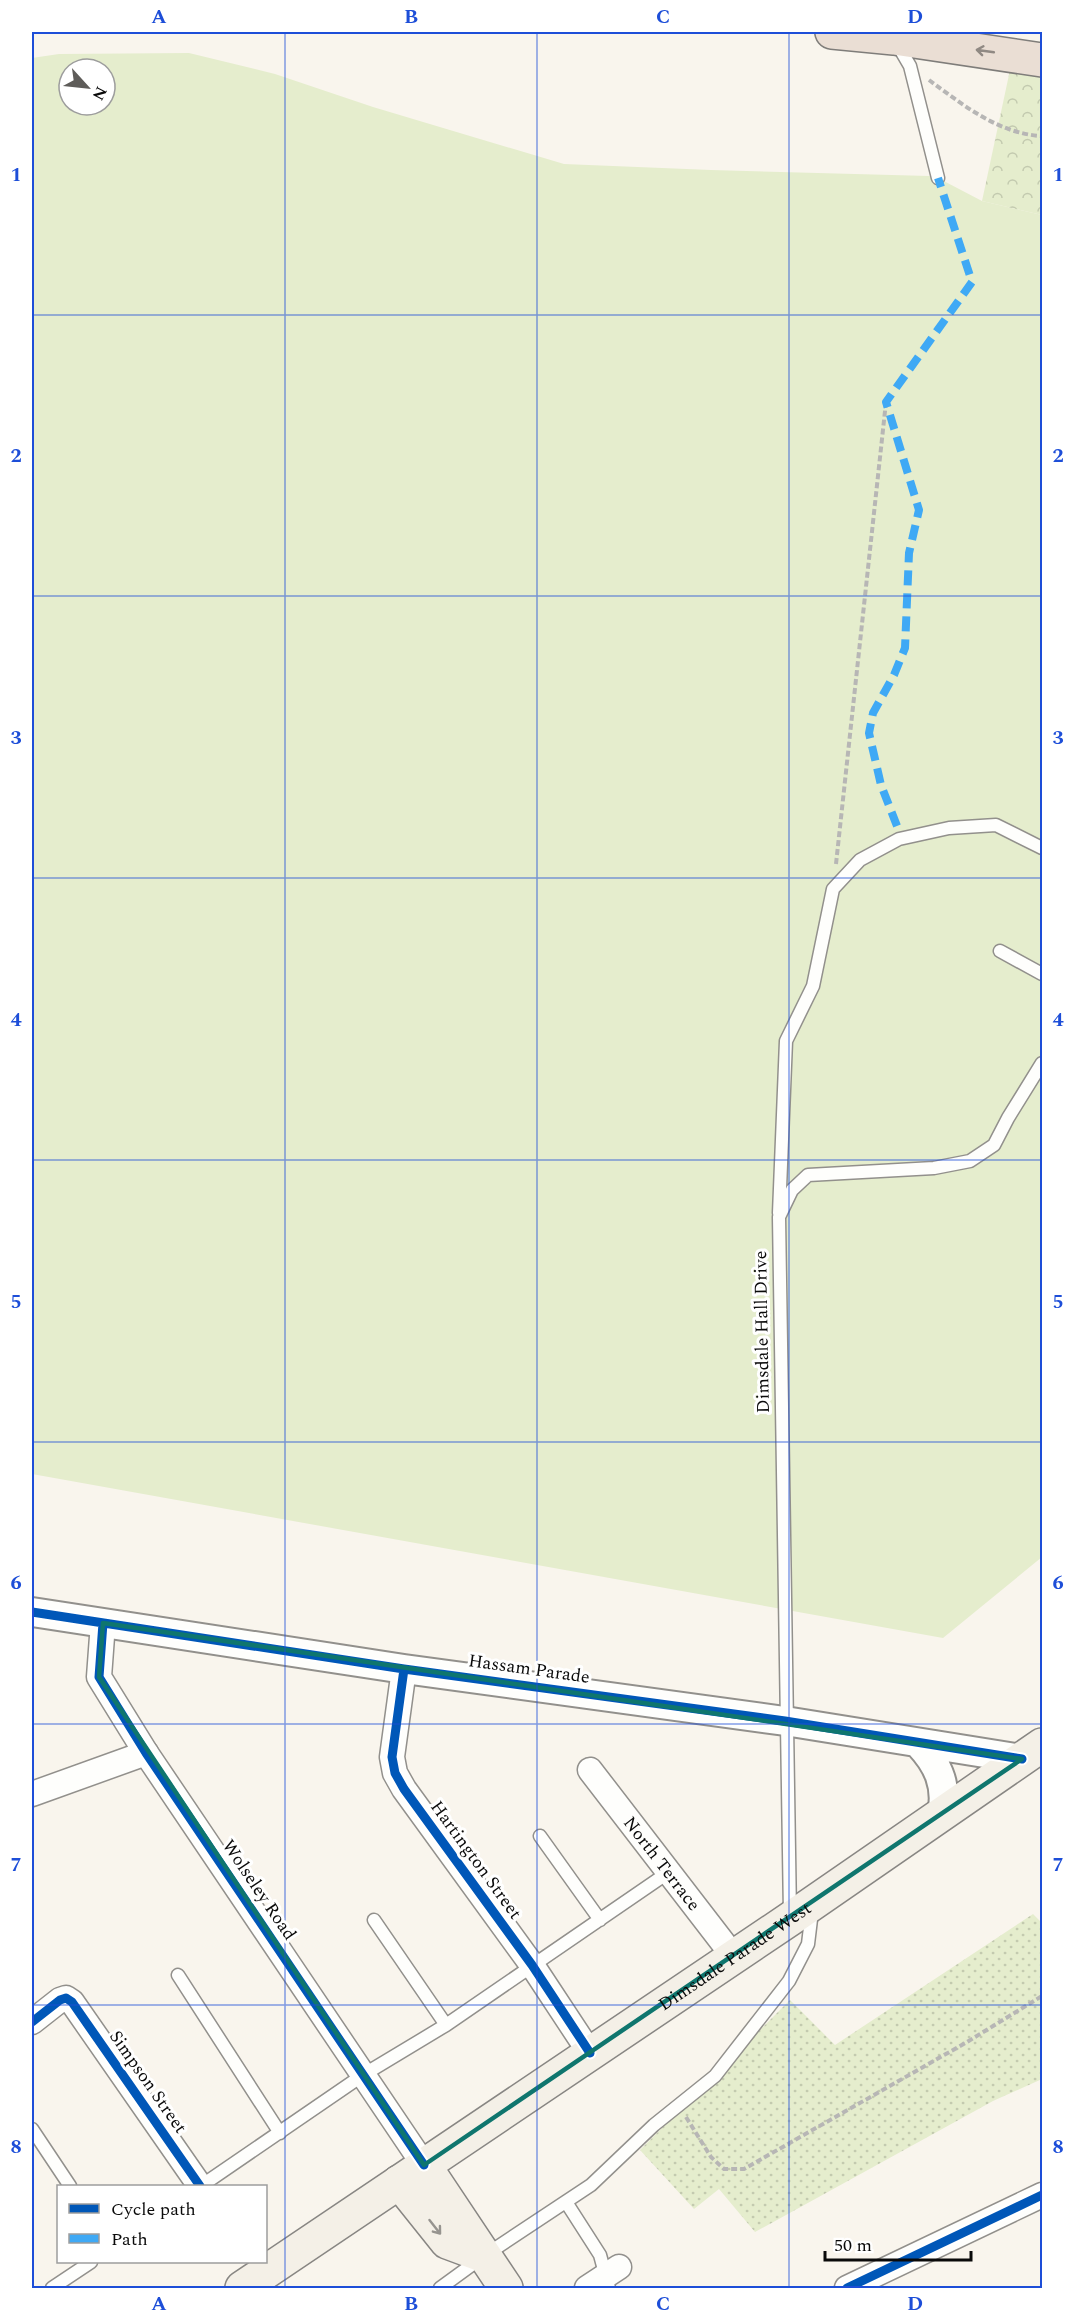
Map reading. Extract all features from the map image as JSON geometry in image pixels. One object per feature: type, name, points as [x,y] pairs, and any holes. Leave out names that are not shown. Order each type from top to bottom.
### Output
[{"type":"highway","points":[[832,32],[894,38],[1042,60]]},
{"type":"main road","name":"Dimsdale Parade West","points":[[252,2275],[412,2173],[801,1912],[942,1814],[1034,1758]]},
{"type":"main road","points":[[412,2173],[484,2256],[506,2289]]},
{"type":"street","name":"Hassam Parade","points":[[32,1612],[404,1669],[785,1721],[919,1743],[1034,1758]]},
{"type":"street","name":"Wolseley Road","points":[[103,1623],[99,1677],[146,1753],[363,2075],[412,2173]]},
{"type":"street","name":"Hartington Street","points":[[404,1669],[392,1756],[395,1773],[404,1789],[532,1965],[590,2053]]},
{"type":"street","points":[[919,1743],[929,1755],[942,1780],[945,1794],[942,1814]]},
{"type":"street","points":[[32,1794],[146,1753]]},
{"type":"street","name":"North Terrace","points":[[590,1770],[734,1957]]},
{"type":"street","name":"Simpson Street","points":[[32,2022],[60,2000],[66,1998],[72,2002],[199,2185]]},
{"type":"street","points":[[847,2289],[1042,2195]]},
{"type":"street","points":[[586,2289],[611,2277]]},
{"type":"lane","points":[[894,38],[910,66],[938,178]]},
{"type":"lane","points":[[779,1217],[786,1041],[813,986],[833,889],[860,860],[899,838],[939,830],[996,825],[1042,848]]},
{"type":"lane","points":[[1000,951],[1042,974]]},
{"type":"lane","name":"Dimsdale Hall Drive","points":[[440,2289],[484,2256],[591,2185],[677,2104],[715,2076],[789,1982],[808,1944],[801,1912],[785,1721],[779,1217],[792,1190],[808,1175],[934,1168],[970,1161],[994,1145],[1042,1063]]},
{"type":"lane","points":[[540,1836],[600,1920]]},
{"type":"lane","points":[[203,2185],[363,2075],[446,2025],[669,1872]]},
{"type":"lane","points":[[374,1920],[446,2025]]},
{"type":"lane","points":[[178,1975],[280,2133]]},
{"type":"lane","points":[[32,2129],[69,2185]]},
{"type":"lane","points":[[566,2202],[611,2277]]},
{"type":"lane","points":[[52,2289],[90,2263]]},
{"type":"path","points":[[910,66],[979,116],[1010,129],[1042,136]]},
{"type":"path","points":[[833,889],[886,402]]},
{"type":"path","points":[[677,2104],[711,2157],[724,2169],[744,2169],[967,2042],[1042,1996]]},
{"type":"highlighted area","points":[[103,1623],[1022,1759],[424,2165],[99,1677]]},
{"type":"green space","points":[[189,53],[275,74],[373,107],[564,164],[929,176],[938,178],[982,201],[1042,215],[1042,1557],[943,1638],[32,1474],[32,58],[59,54]]},
{"type":"green space","points":[[1010,70],[1042,77],[1042,215],[982,201]]},
{"type":"green space","points":[[1033,1914],[1042,1923],[1042,2079],[993,2101],[755,2232],[719,2189],[694,2209],[640,2150],[790,2000],[835,2045]]},
{"type":"marked path","points":[[897,826],[881,785],[869,733],[873,713],[894,675],[905,648],[909,553],[919,510],[886,402],[972,282],[938,178]]},
{"type":"cycle path","points":[[32,1612],[404,1669],[785,1721],[1022,1759]]},
{"type":"cycle path","points":[[103,1623],[99,1677],[146,1753],[424,2165]]},
{"type":"cycle path","points":[[404,1669],[392,1757],[395,1773],[404,1789],[532,1965],[590,2053]]},
{"type":"cycle path","points":[[32,2022],[60,2000],[66,1998],[72,2002],[199,2185]]},
{"type":"cycle path","points":[[847,2288],[1042,2195]]}]
